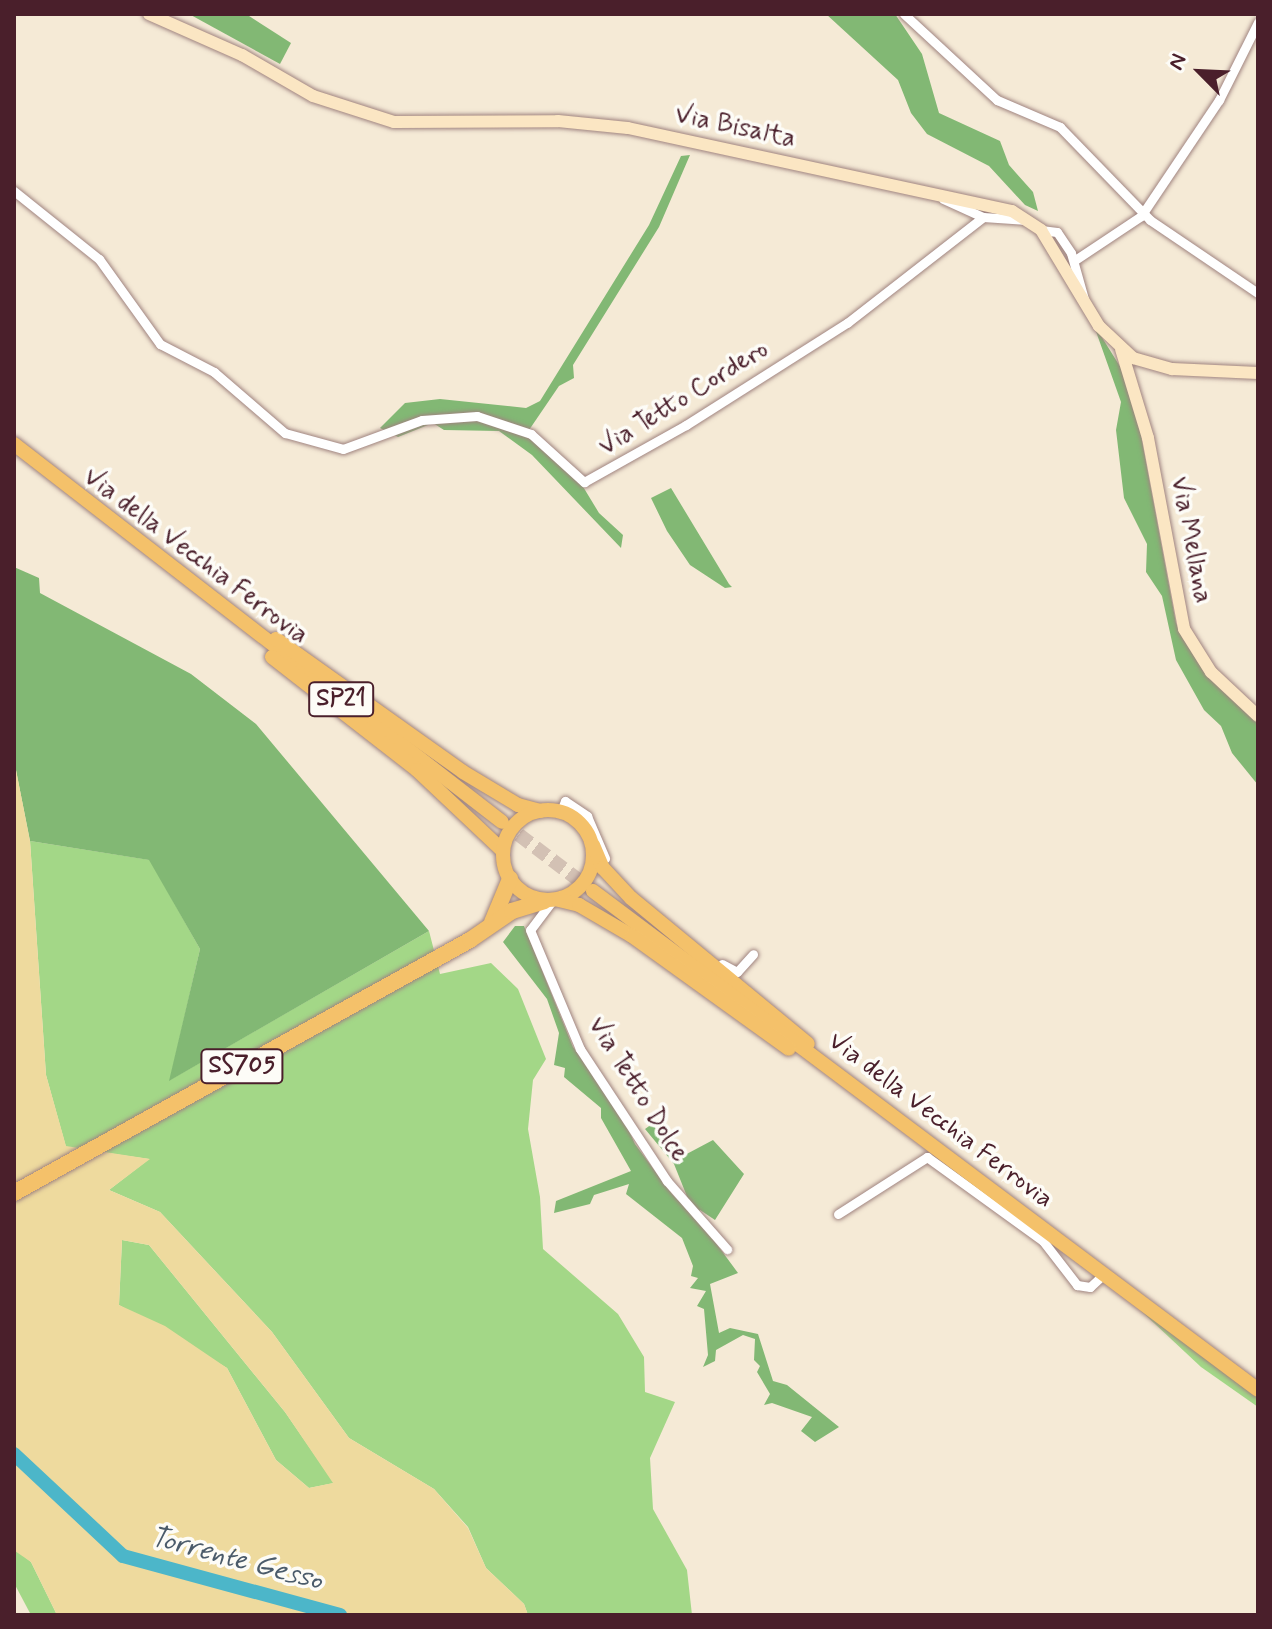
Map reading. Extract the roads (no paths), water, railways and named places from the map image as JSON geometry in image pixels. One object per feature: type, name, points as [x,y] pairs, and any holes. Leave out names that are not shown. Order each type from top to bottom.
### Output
[{"type":"highway","points":[[486,930],[510,879]]},
{"type":"highway","name":"SS705","points":[[14,1193],[470,940],[512,911],[552,900]]},
{"type":"main road","name":"Via della Vecchia Ferrovia","points":[[14,444],[180,576],[502,822]]},
{"type":"main road","points":[[180,576],[207,588],[463,772],[518,805],[540,811],[561,811],[584,826],[603,868],[631,898],[798,1033],[832,1071]]},
{"type":"main road","points":[[180,576],[198,599],[417,770],[503,851],[510,879],[525,894],[552,900],[608,921],[770,1037],[832,1071]]},
{"type":"main road","points":[[503,851],[515,825],[540,811]]},
{"type":"main road","points":[[552,900],[587,879],[593,845]]},
{"type":"main road","name":"Via della Vecchia Ferrovia","points":[[593,891],[1258,1390]]},
{"type":"street","name":"Via Bisalta","points":[[149,14],[242,55],[313,96],[394,122],[599,124],[999,208],[1041,230],[1084,299],[1121,349],[1143,362],[1172,369],[1258,373]]},
{"type":"street","points":[[904,14],[1005,107],[1060,127],[1143,212],[1258,293]]},
{"type":"street","points":[[1075,260],[1143,212],[1219,100],[1258,22]]},
{"type":"street","name":"Via Tetto Cordero","points":[[14,191],[99,259],[160,344],[214,372],[285,433],[343,449],[422,420],[477,416],[531,434],[584,482],[686,425],[847,323],[983,217]]},
{"type":"street","points":[[941,197],[983,217],[1027,220]]},
{"type":"street","points":[[1041,230],[1057,232],[1075,260],[1084,299]]},
{"type":"street","name":"Via Mellana","points":[[1121,349],[1148,438],[1184,629],[1211,672],[1258,716]]},
{"type":"street","points":[[561,811],[565,801],[582,811],[597,831],[615,874],[726,968],[737,972],[753,954]]},
{"type":"street","name":"Via Tetto Dolce","points":[[552,900],[530,930],[580,1049],[667,1181],[727,1249]]},
{"type":"street","points":[[838,1214],[927,1157],[1043,1241],[1077,1285],[1090,1287],[1104,1274]]},
{"type":"waterway","name":"Torrente Gesso","points":[[14,1454],[123,1556],[340,1615]]},
{"type":"tunnel","points":[[502,822],[593,891]]}]
